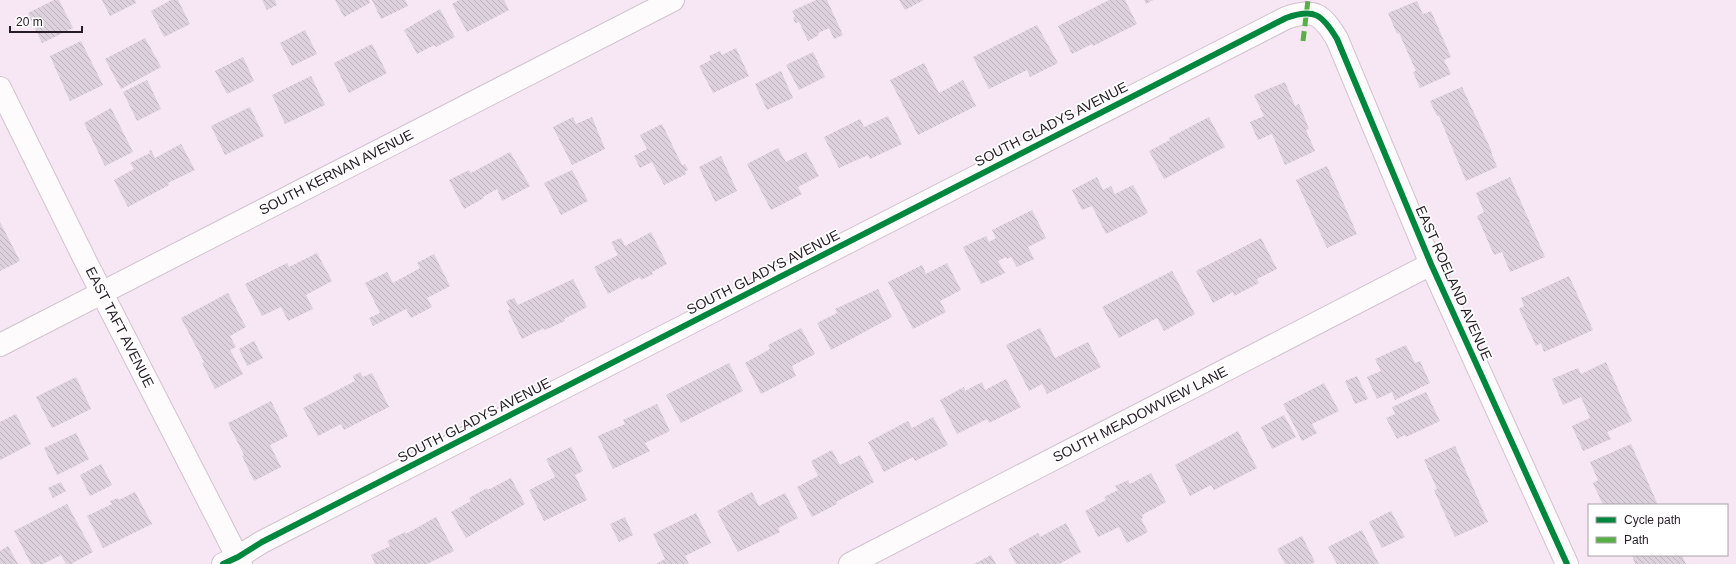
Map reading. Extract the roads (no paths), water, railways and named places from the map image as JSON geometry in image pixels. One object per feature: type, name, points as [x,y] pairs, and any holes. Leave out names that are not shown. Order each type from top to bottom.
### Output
[{"type":"street","name":"SOUTH KERNAN AVENUE","points":[[0,345],[673,0]]},
{"type":"street","name":"SOUTH GLADYS AVENUE","points":[[234,562],[262,542],[1286,18],[1306,12],[1317,15]]},
{"type":"street","name":"EAST ROELAND AVENUE","points":[[1317,15],[1328,24],[1337,39],[1431,264],[1562,562]]},
{"type":"street","name":"EAST TAFT AVENUE","points":[[0,88],[234,562]]},
{"type":"street","name":"SOUTH MEADOWVIEW LANE","points":[[850,564],[1431,264]]}]
